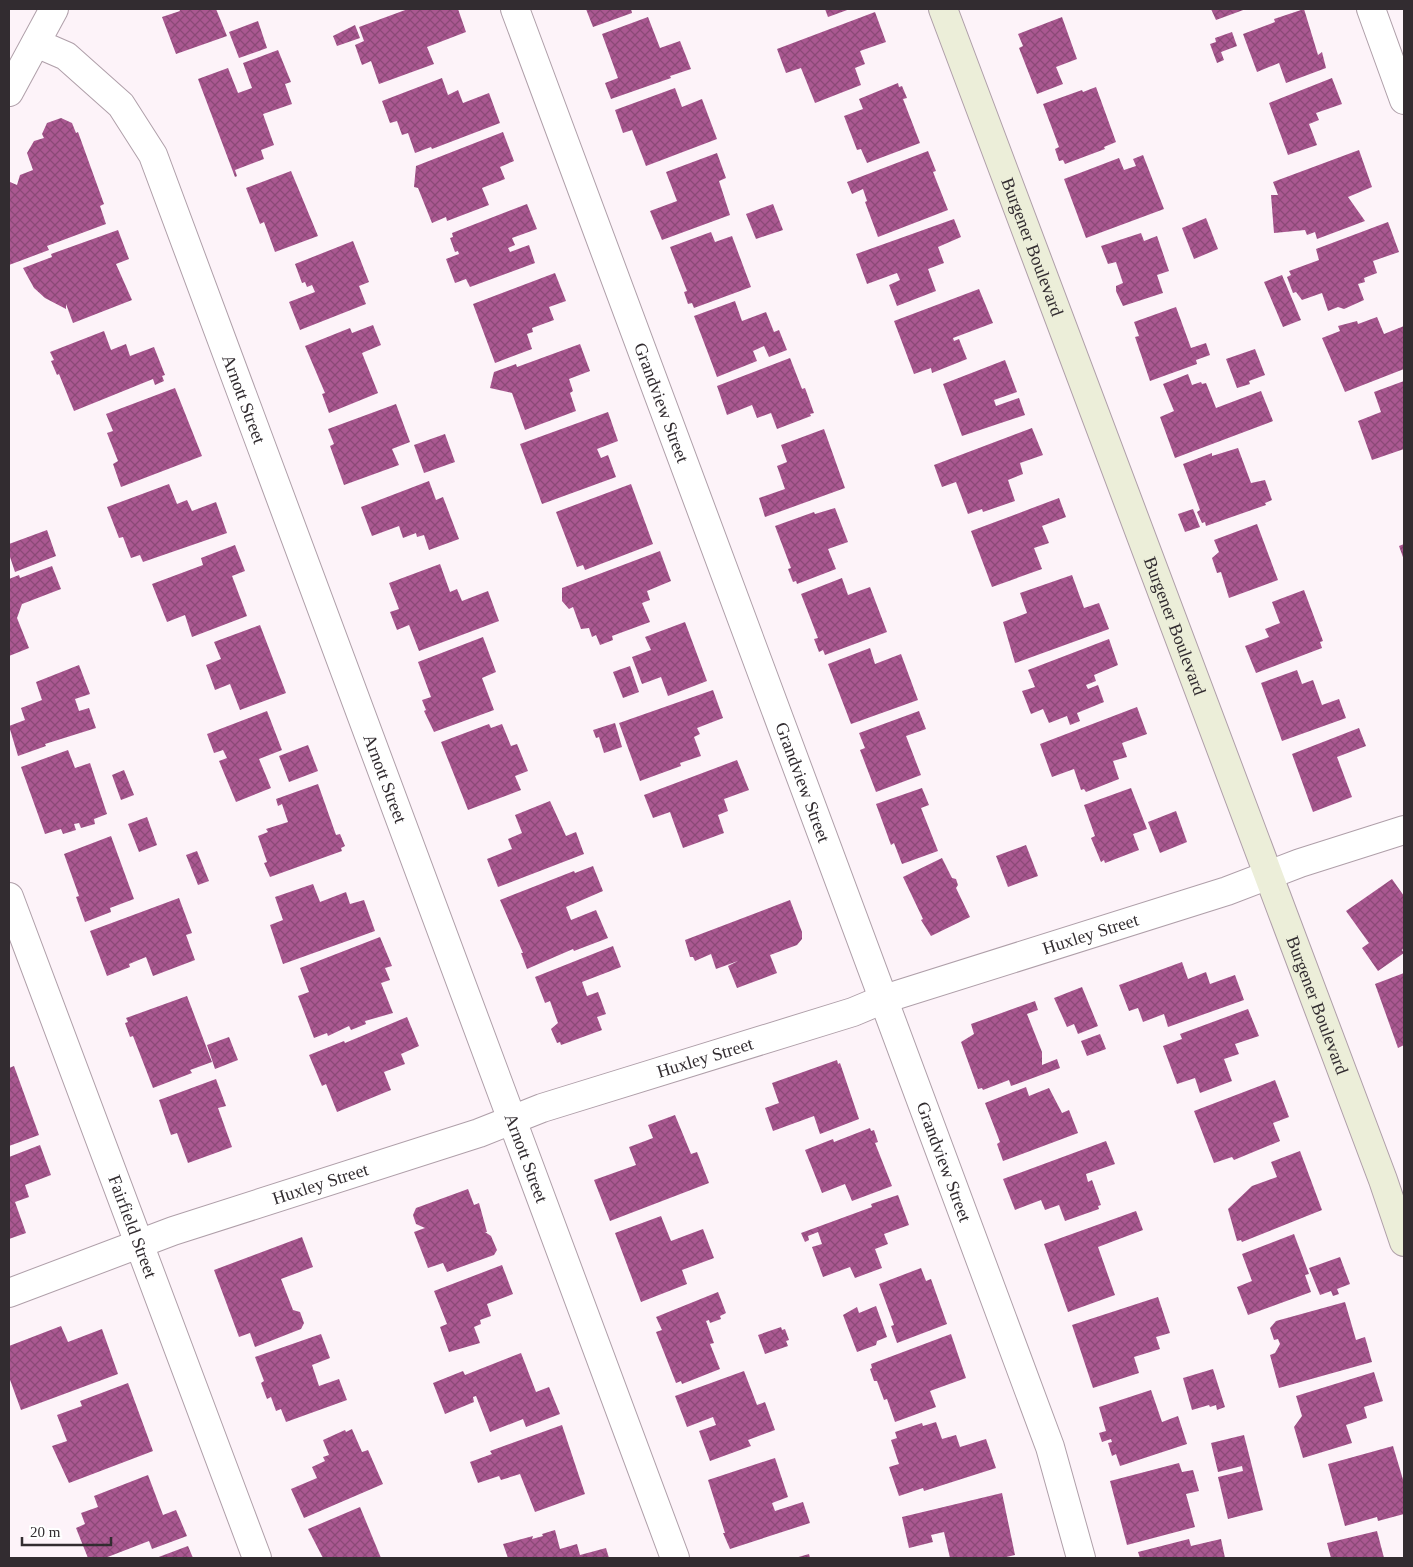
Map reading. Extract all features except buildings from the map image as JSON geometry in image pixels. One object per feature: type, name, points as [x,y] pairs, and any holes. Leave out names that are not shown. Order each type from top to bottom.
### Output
[{"type":"main road","name":"Burgener Boulevard","points":[[944,9],[1267,876],[1383,1180],[1404,1242]]},
{"type":"street","points":[[9,92],[54,9]]},
{"type":"street","name":"Grandview Street","points":[[515,9],[1050,1447],[1081,1558]]},
{"type":"street","points":[[1371,9],[1404,100]]},
{"type":"street","name":"Arnott Street","points":[[36,42],[66,56],[121,104],[153,155],[675,1558]]},
{"type":"street","name":"Huxley Street","points":[[9,1293],[107,1258],[138,1243],[511,1120],[542,1108],[853,1012],[884,999],[1218,894],[1300,863],[1404,830]]},
{"type":"street","name":"Fairfield Street","points":[[9,897],[257,1558]]}]
